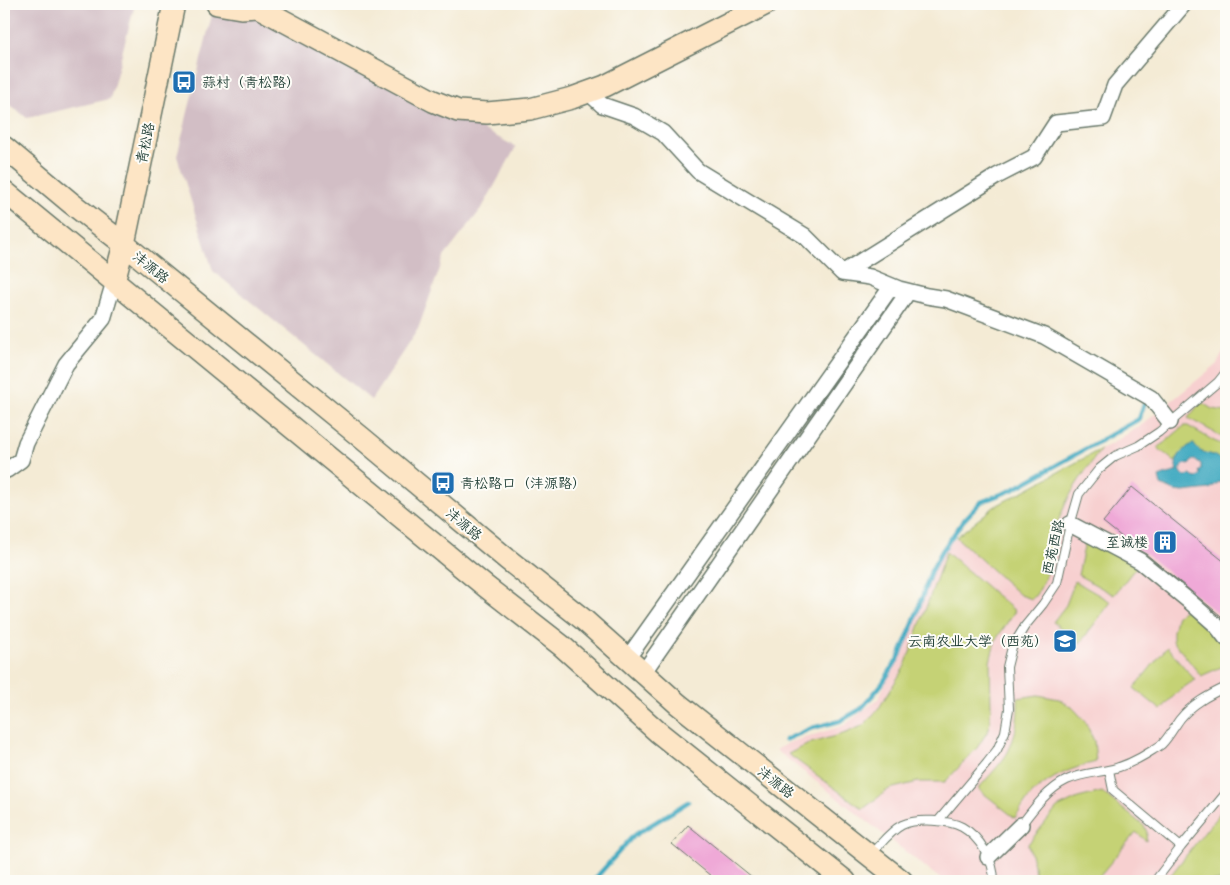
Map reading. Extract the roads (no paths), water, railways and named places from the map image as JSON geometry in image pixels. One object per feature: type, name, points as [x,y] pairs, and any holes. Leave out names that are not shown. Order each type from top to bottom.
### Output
[{"type":"main road","name":"青松路","points":[[114,282],[124,244],[174,4]]},
{"type":"main road","points":[[217,4],[241,8],[258,7],[433,101],[458,111],[487,113],[530,109],[572,98],[605,86],[766,4]]},
{"type":"main road","name":"沣源路","points":[[4,147],[584,620],[678,704],[902,881]]},
{"type":"main road","points":[[4,192],[485,586],[562,646],[658,732],[845,881]]},
{"type":"main road","points":[[562,646],[576,648],[584,643],[587,639],[588,629],[584,620]]},
{"type":"main road","points":[[613,692],[609,683],[609,674],[612,669],[625,663],[635,666]]},
{"type":"street","points":[[842,273],[997,176],[1034,158],[1056,123],[1103,118],[1115,85],[1184,4]]},
{"type":"street","points":[[588,92],[602,105],[634,116],[663,133],[698,171],[805,236],[842,273],[870,277],[899,289],[946,299],[1044,336],[1151,398],[1170,422]]},
{"type":"street","points":[[4,469],[7,470],[21,460],[26,443],[66,364],[103,319],[114,282]]},
{"type":"street","points":[[899,289],[906,295],[635,666],[889,290],[899,289]]},
{"type":"street","points":[[1070,524],[1140,561],[1216,625],[1226,638]]},
{"type":"street","points":[[988,857],[1022,825]]},
{"type":"lane","name":"西苑西路","points":[[938,821],[997,750],[1005,732],[1009,709],[1007,667],[1012,647],[1057,583],[1070,524],[1080,494],[1099,469],[1115,456],[1138,446],[1159,432],[1218,382],[1226,372]]},
{"type":"lane","points":[[1022,825],[1036,806],[1051,791],[1066,780],[1128,764],[1162,744],[1181,717],[1196,703],[1226,687]]},
{"type":"lane","points":[[1109,770],[1113,790],[1181,847]]},
{"type":"lane","points":[[1155,881],[1226,793]]},
{"type":"lane","points":[[870,855],[903,825],[923,820],[962,826],[976,838],[988,857],[994,873],[994,881]]},
{"type":"water","points":[[1193,443],[1203,453],[1210,454],[1221,460],[1226,474],[1226,479],[1222,483],[1219,482],[1210,489],[1183,492],[1161,485],[1159,477],[1177,471],[1177,459]],"holes":[[[1192,460],[1196,460],[1201,464],[1200,474],[1197,478],[1191,475],[1185,476],[1180,471],[1182,467],[1190,464]]]},
{"type":"waterway","points":[[785,740],[812,728],[840,721],[861,709],[882,684],[899,657],[913,624],[931,571],[942,551],[963,521],[981,502],[1012,490],[1139,419],[1146,399]]},
{"type":"waterway","points":[[593,881],[633,836],[688,802]]},
{"type":"place","name":"蒜村（青松路）","points":[[184,82]]},
{"type":"place","name":"青松路口（沣源路）","points":[[443,483]]},
{"type":"place","name":"至诚楼","points":[[1165,542]]},
{"type":"place","name":"云南农业大学（西苑）","points":[[1065,641]]}]
